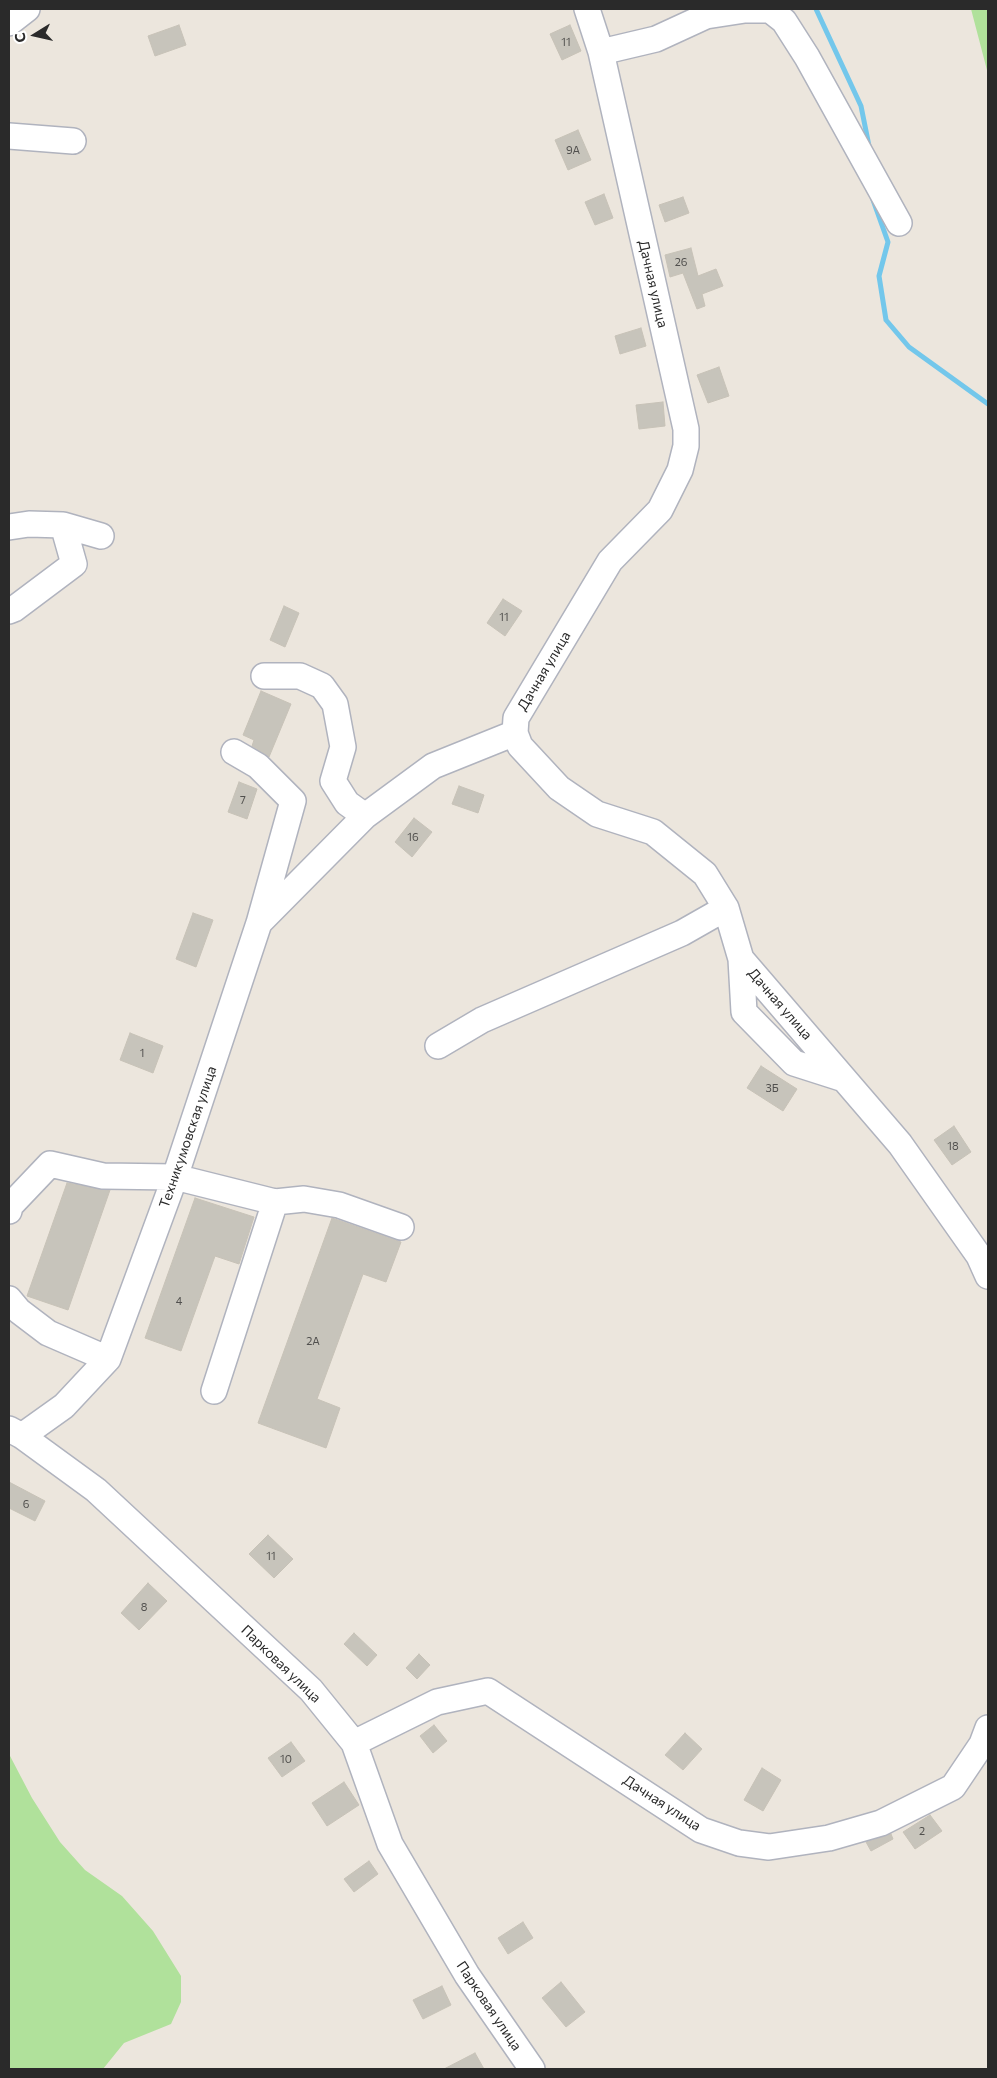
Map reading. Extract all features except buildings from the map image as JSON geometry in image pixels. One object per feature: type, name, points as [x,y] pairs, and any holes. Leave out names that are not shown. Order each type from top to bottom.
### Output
[{"type":"street","points":[[9,23],[27,9]]},
{"type":"street","name":"Дачная улица","points":[[587,9],[601,52],[686,429],[686,446],[680,470],[660,510],[610,561],[516,718],[515,733],[520,746],[559,788],[597,814],[653,832],[704,874],[726,908],[741,959],[900,1144],[979,1256],[988,1276]]},
{"type":"street","points":[[601,52],[656,39],[706,16],[745,10],[770,10],[784,21],[807,57],[898,223]]},
{"type":"street","points":[[9,136],[72,141]]},
{"type":"street","points":[[9,527],[29,524],[63,525],[101,536]]},
{"type":"street","points":[[9,611],[74,564],[63,525]]},
{"type":"street","points":[[264,676],[300,676],[322,686],[334,704],[343,747],[333,781],[347,803],[365,816]]},
{"type":"street","points":[[259,923],[365,816],[433,766],[515,733]]},
{"type":"street","name":"Техникумовская улица","points":[[13,1428],[64,1406],[108,1359],[175,1177],[259,923],[293,801],[258,766],[234,752]]},
{"type":"street","points":[[438,1046],[482,1020],[682,933],[726,908]]},
{"type":"street","points":[[741,959],[744,1012],[794,1063],[844,1079]]},
{"type":"street","points":[[9,1211],[10,1206],[50,1164],[103,1176],[175,1177],[275,1202],[304,1199],[339,1205],[401,1228]]},
{"type":"street","points":[[214,1391],[275,1202]]},
{"type":"street","points":[[9,1299],[19,1311],[48,1333],[108,1359]]},
{"type":"street","name":"Парковая улица","points":[[13,1428],[96,1490],[311,1690],[354,1743],[390,1844],[466,1975],[529,2068]]},
{"type":"street","name":"Дачная улица","points":[[354,1743],[437,1702],[488,1690],[701,1830],[739,1843],[769,1846],[829,1838],[881,1823],[953,1787],[982,1744],[988,1728]]},
{"type":"street","points":[[953,1787],[988,1767]]},
{"type":"green space","points":[[971,9],[988,9],[988,74]]},
{"type":"green space","points":[[9,1754],[32,1798],[60,1842],[85,1870],[122,1896],[153,1931],[181,1976],[181,2002],[171,2024],[124,2043],[103,2069],[9,2069]]},
{"type":"waterway","points":[[816,9],[861,106],[869,146]]},
{"type":"waterway","points":[[873,200],[888,242],[879,276],[886,320],[909,347],[988,404]]}]
